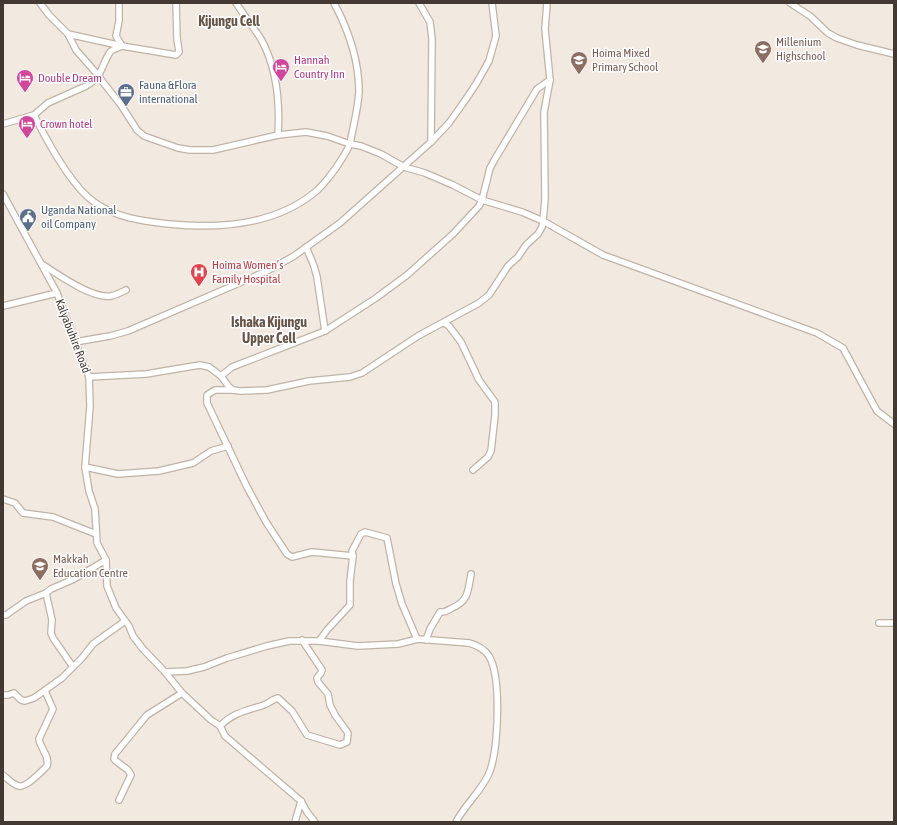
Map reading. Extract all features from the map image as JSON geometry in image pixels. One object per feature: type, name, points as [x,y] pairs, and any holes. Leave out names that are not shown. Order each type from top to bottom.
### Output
[{"type":"street","points":[[40,3],[49,15],[68,34],[76,50],[121,105],[137,130],[144,136],[178,148],[190,150],[213,150],[278,135],[306,132],[327,136],[361,146],[404,167],[425,173],[453,185],[482,200],[522,212],[543,221],[603,255],[817,333],[843,348],[877,411],[894,424]]},
{"type":"street","points":[[119,3],[119,21],[116,36],[122,46]]},
{"type":"street","points":[[68,34],[122,46],[177,55],[179,52],[176,3]]},
{"type":"street","points":[[236,3],[261,40],[272,66],[276,85],[278,135]]},
{"type":"street","points":[[34,115],[43,133],[68,173],[81,190],[104,209],[130,219],[179,225],[227,225],[250,222],[287,210],[315,193],[326,182],[350,144],[358,101],[358,73],[355,51],[343,20],[334,3]]},
{"type":"street","points":[[419,3],[430,22],[432,39],[431,142]]},
{"type":"street","points":[[75,342],[110,336],[142,325],[267,272],[340,223],[431,142],[449,123],[466,100],[489,61],[496,36],[492,3]]},
{"type":"street","points":[[353,556],[312,552],[289,557],[255,504],[206,398],[215,390],[262,390],[309,381],[356,376],[418,336],[446,325],[453,318],[479,303],[489,295],[508,266],[518,257],[526,245],[542,228],[545,199],[544,112],[550,80],[545,28],[547,3]]},
{"type":"street","points":[[790,3],[810,16],[828,33],[837,38],[857,45],[894,54]]},
{"type":"street","points":[[3,124],[34,115],[48,103],[91,83],[98,75],[111,51],[122,46]]},
{"type":"street","points":[[221,376],[232,367],[325,331],[408,275],[475,211],[482,200],[487,178],[495,159],[537,89],[550,80]]},
{"type":"street","name":"Kalyabuhire Road","points":[[3,194],[57,293],[89,377],[90,406],[85,467],[89,490],[95,509],[97,543],[106,560]]},
{"type":"street","points":[[306,247],[317,277],[325,331]]},
{"type":"street","points":[[41,264],[68,281],[93,293],[112,296],[126,290]]},
{"type":"street","points":[[4,305],[57,293]]},
{"type":"street","points":[[446,325],[462,342],[480,380],[495,402],[496,408],[491,451],[488,457],[473,470]]},
{"type":"street","points":[[89,377],[146,374],[200,365],[209,367],[221,376],[233,390]]},
{"type":"street","points":[[85,467],[118,474],[159,471],[193,463],[211,451],[228,446]]},
{"type":"street","points":[[3,499],[15,503],[23,513],[53,517],[96,534]]},
{"type":"street","points":[[319,641],[326,630],[350,605],[352,551],[363,532],[388,538],[396,584],[402,604],[417,639]]},
{"type":"street","points":[[3,615],[6,615],[26,601],[74,579],[106,560],[107,586],[116,608],[133,636],[182,693],[211,720],[220,726],[225,736],[301,800],[307,812],[315,822]]},
{"type":"street","points":[[426,640],[430,629],[440,612],[444,612],[458,606],[465,600],[471,574]]},
{"type":"street","points":[[46,593],[52,620],[51,633],[73,667]]},
{"type":"street","points":[[3,695],[8,695],[14,692],[21,700],[25,701],[45,690],[73,667],[94,644],[125,621]]},
{"type":"street","points":[[879,623],[894,623]]},
{"type":"street","points":[[165,672],[204,667],[227,658],[289,641],[319,641],[347,645],[372,646],[398,644],[417,639],[469,643],[476,645],[488,656],[494,674],[498,705],[495,745],[491,766],[485,781],[462,811],[456,822]]},
{"type":"street","points":[[220,726],[228,718],[240,712],[265,705],[278,698],[292,711],[309,737],[340,745],[347,742],[348,733],[330,705],[328,694],[318,682],[318,678],[322,670],[302,640]]},
{"type":"street","points":[[3,775],[16,785],[22,786],[28,783],[47,766],[47,758],[39,739],[53,709],[45,690]]},
{"type":"street","points":[[119,800],[131,775],[128,770],[114,759],[115,754],[147,715],[182,693]]},
{"type":"street","points":[[295,822],[301,800]]},
{"type":"place","name":"Millenium Highschool","points":[[763,64]]},
{"type":"place","name":"Hoima Mixed Primary School","points":[[579,75]]},
{"type":"place","name":"Hannah Country Inn","points":[[281,82]]},
{"type":"place","name":"Double Dream","points":[[25,93]]},
{"type":"place","name":"Fauna &Flora international","points":[[126,107]]},
{"type":"place","name":"Crown hotel","points":[[27,139]]},
{"type":"place","name":"Uganda National oil Company","points":[[28,232]]},
{"type":"place","name":"Hoima Women’s Family Hospital","points":[[199,287]]},
{"type":"place","name":"Makkah Education Centre","points":[[40,581]]},
{"type":"district","name":"Kijungu Cell","points":[[229,21]]},
{"type":"district","name":"Ishaka Kijungu Upper Cell","points":[[269,330]]}]
